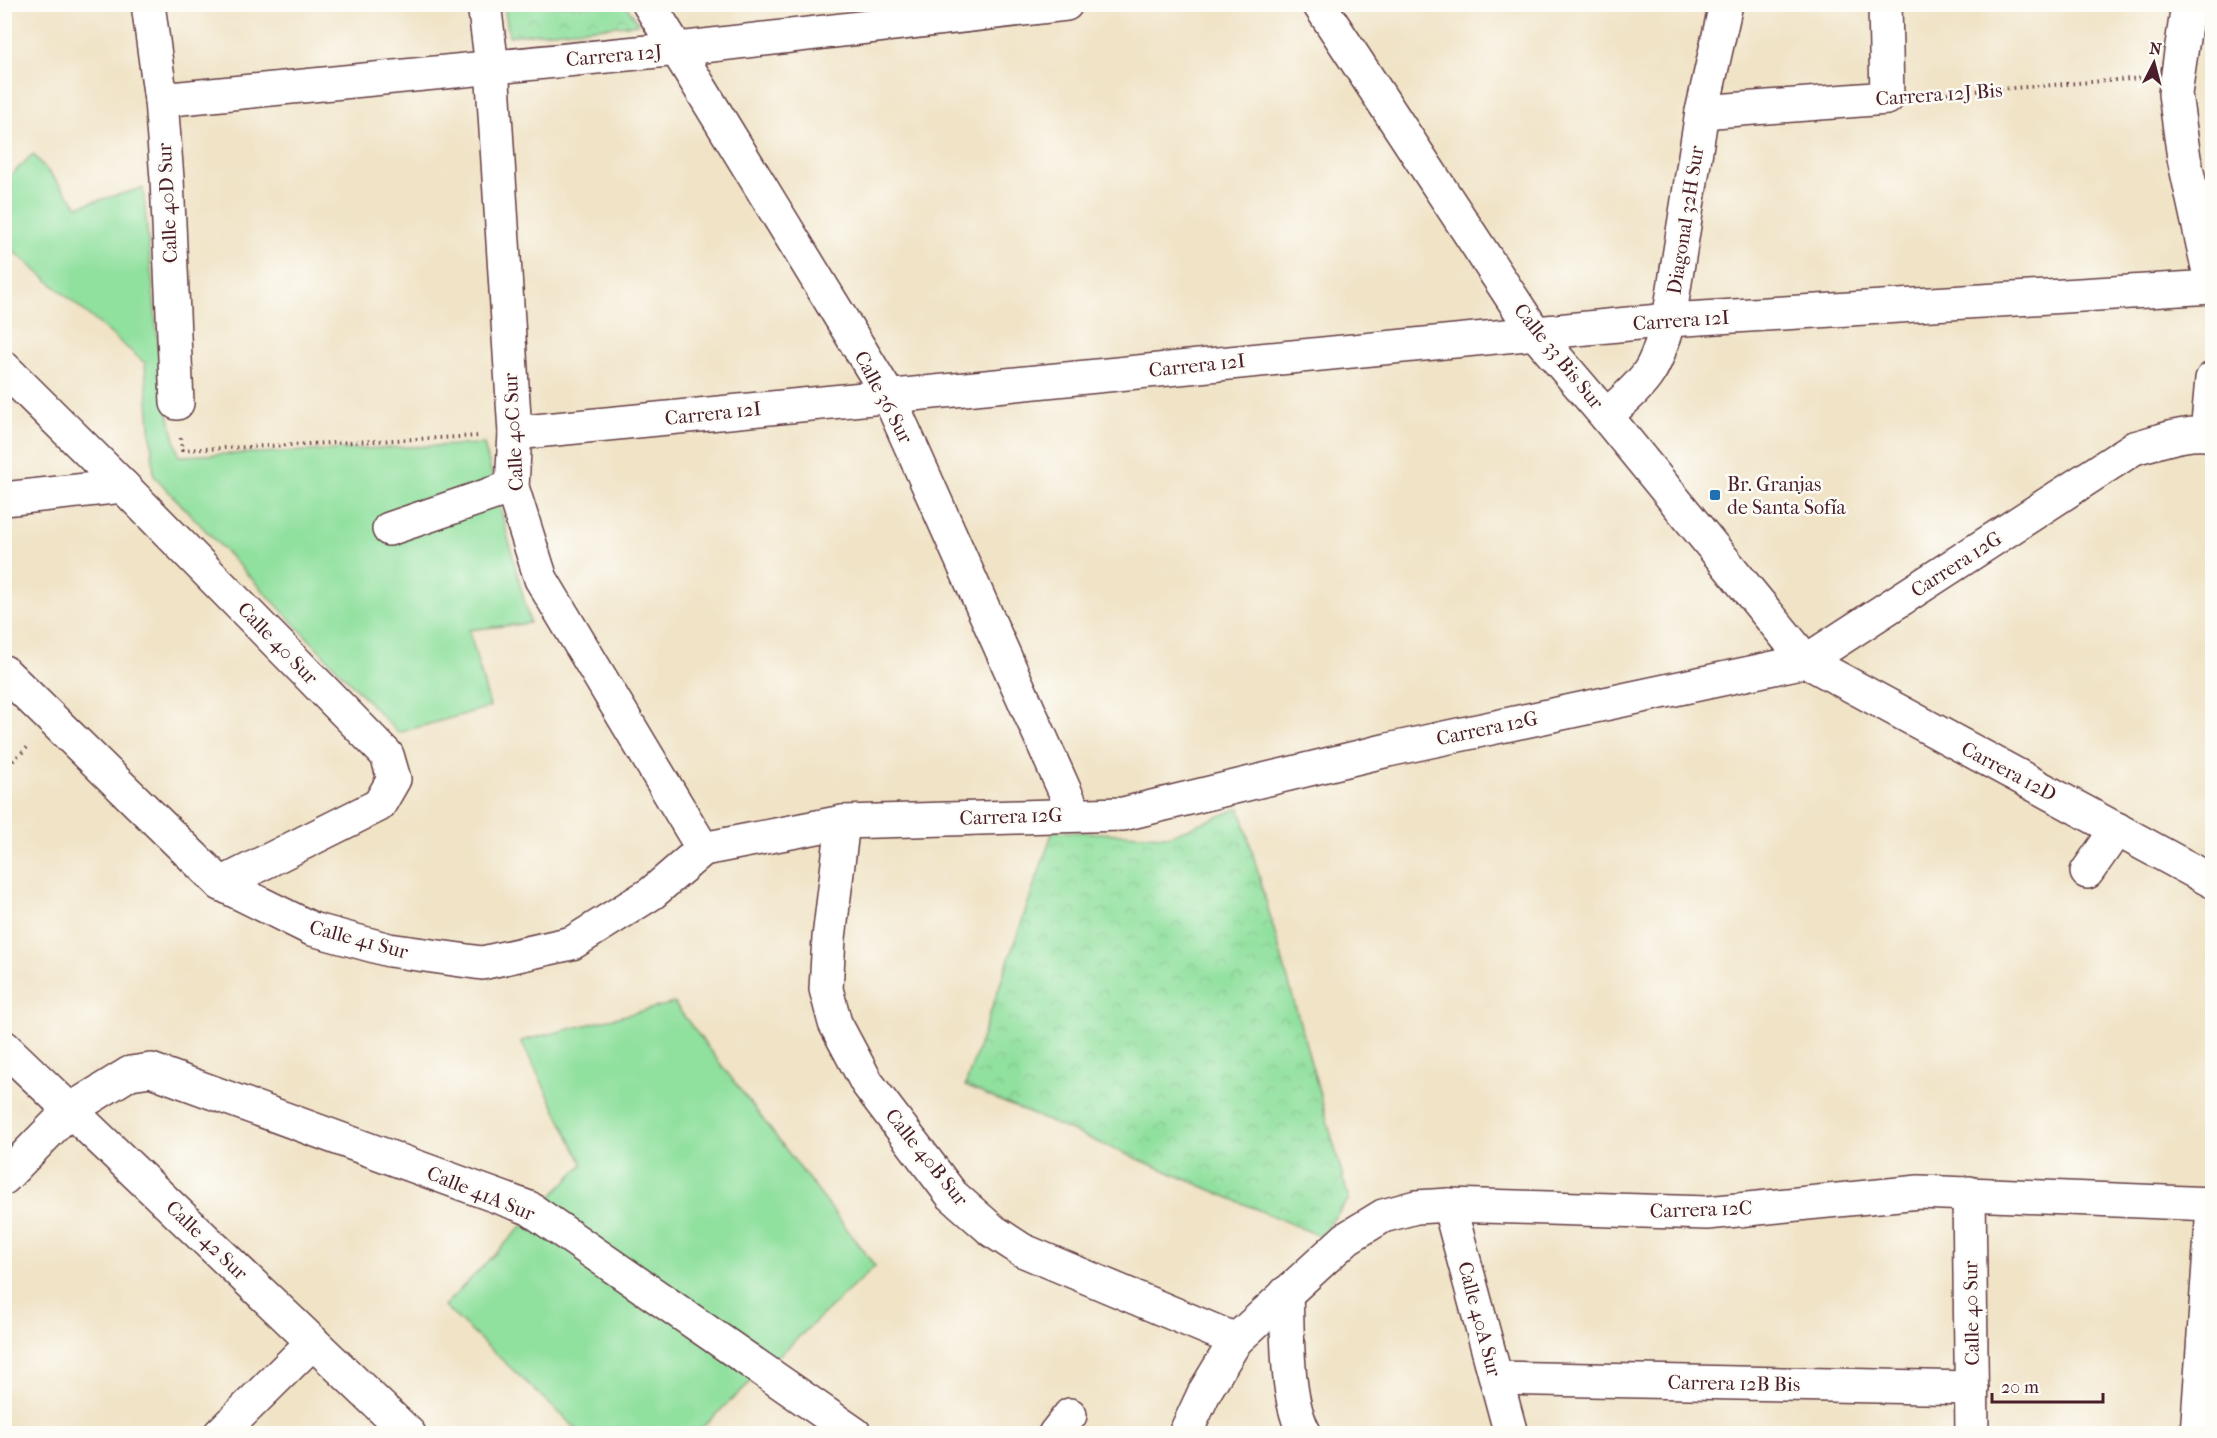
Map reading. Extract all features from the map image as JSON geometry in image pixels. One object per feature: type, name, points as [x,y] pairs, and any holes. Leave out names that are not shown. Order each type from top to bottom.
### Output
[{"type":"street","name":"Calle 40D Sur","points":[[148,4],[161,100],[167,179],[177,403]]},
{"type":"street","name":"Calle 40C Sur","points":[[484,4],[492,66],[514,433],[512,488],[542,579],[703,849]]},
{"type":"street","name":"Calle 36 Sur","points":[[649,4],[888,395],[1075,814]]},
{"type":"street","name":"Carrera 12J","points":[[161,100],[678,49],[1066,4]]},
{"type":"street","name":"Diagonal 32H Sur","points":[[1606,416],[1632,393],[1649,373],[1669,320],[1702,112],[1726,4]]},
{"type":"street","points":[[1885,4],[1887,98]]},
{"type":"street","points":[[2188,4],[2175,94],[2184,158],[2212,286]]},
{"type":"street","name":"Calle 33 Bis Sur","points":[[1328,8],[1535,333],[1606,416],[1806,661]]},
{"type":"street","name":"Carrera 12J Bis","points":[[1702,112],[1887,98]]},
{"type":"street","name":"Carrera 12I","points":[[514,433],[1669,320],[2212,286]]},
{"type":"street","name":"Calle 40 Sur","points":[[4,368],[387,755],[394,779],[379,805],[221,884]]},
{"type":"street","points":[[2210,434],[2212,379]]},
{"type":"street","name":"Carrera 12G","points":[[703,849],[843,822],[1123,814],[1399,747],[1806,661],[2134,448],[2172,438],[2210,434]]},
{"type":"street","points":[[4,499],[123,486]]},
{"type":"street","points":[[389,529],[512,488]]},
{"type":"street","name":"Carrera 12D","points":[[1806,661],[2212,881]]},
{"type":"street","name":"Calle 41 Sur","points":[[4,672],[221,884],[312,929],[389,950],[482,963],[572,943],[652,893],[703,849]]},
{"type":"street","name":"Calle 40B Sur","points":[[843,822],[829,938],[826,989],[835,1023],[867,1083],[952,1195],[993,1231],[1022,1250],[1236,1340]]},
{"type":"street","points":[[2087,872],[2117,829]]},
{"type":"street","name":"Calle 42 Sur","points":[[4,1047],[409,1434]]},
{"type":"street","name":"Calle 41A Sur","points":[[70,1110],[130,1073],[151,1070],[529,1208],[855,1434]]},
{"type":"street","points":[[4,1178],[70,1110]]},
{"type":"street","name":"Carrera 12C","points":[[1185,1434],[1206,1390],[1236,1340],[1347,1238],[1383,1216],[1416,1208],[1449,1205],[1707,1213],[1919,1192],[2212,1204]]},
{"type":"street","name":"Calle 40 Sur","points":[[1969,1193],[1972,1434]]},
{"type":"street","name":"Calle 40A Sur","points":[[1449,1205],[1511,1434]]},
{"type":"street","points":[[2197,1434],[2212,1222]]},
{"type":"street","points":[[1286,1293],[1293,1397],[1305,1434]]},
{"type":"street","points":[[220,1434],[313,1342]]},
{"type":"street","name":"Carrera 12B Bis","points":[[1497,1378],[1972,1388]]},
{"type":"path","name":"Carrera 12J Bis","points":[[1887,98],[2177,75]]},
{"type":"path","points":[[182,450],[514,433]]},
{"type":"green space","points":[[504,5],[626,5],[639,24],[509,36]]},
{"type":"green space","points":[[33,154],[78,206],[143,188],[163,393],[179,456],[484,444],[530,623],[469,630],[490,707],[398,733],[154,476],[145,363],[5,244],[5,181]]},
{"type":"green space","points":[[1240,808],[1349,1199],[1320,1236],[965,1086],[1053,831],[1168,836]]},
{"type":"green space","points":[[674,1003],[875,1266],[696,1433],[581,1433],[444,1306],[583,1164],[521,1041]]},
{"type":"place","name":"Br. Granjas de Santa Sofía","points":[[1715,495]]}]
